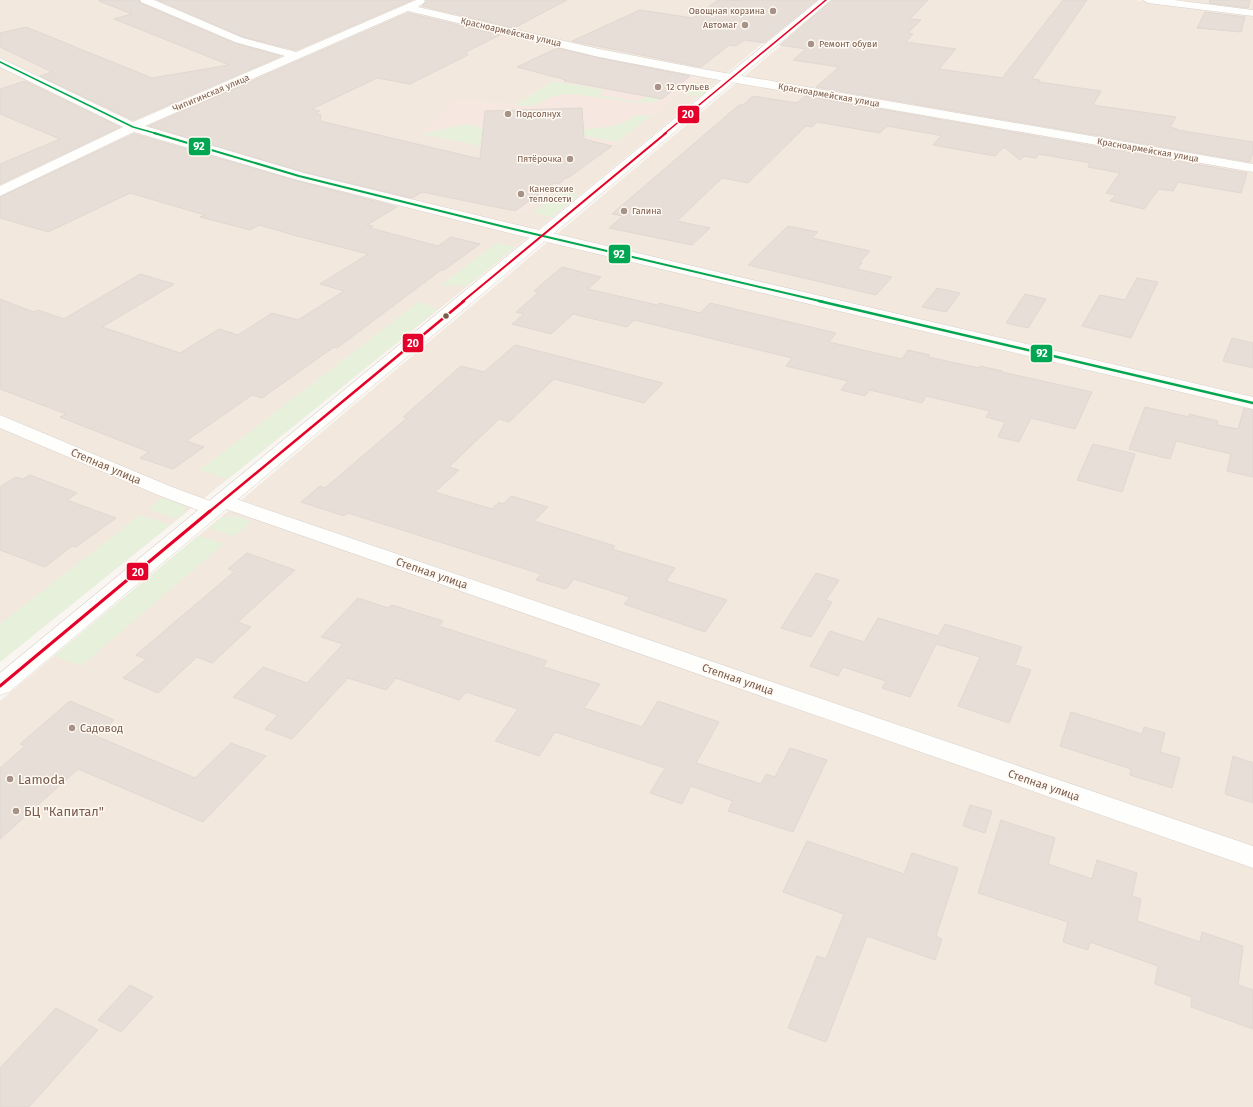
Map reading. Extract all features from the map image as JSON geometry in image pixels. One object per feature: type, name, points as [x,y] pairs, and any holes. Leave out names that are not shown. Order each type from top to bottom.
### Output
[{"type":"street","points":[[145,0],[239,40],[298,56]]},
{"type":"street","points":[[0,686],[826,0]]},
{"type":"street","points":[[1148,0],[1253,13]]},
{"type":"street","name":"Чипигинская улица","points":[[0,192],[133,127],[298,56],[413,3]]},
{"type":"street","name":"Красноармейская улица","points":[[413,3],[599,53],[731,78],[1253,168]]},
{"type":"street","points":[[0,62],[133,127],[299,176],[543,236],[1253,403]]},
{"type":"street","name":"Степная улица","points":[[0,421],[157,488],[218,505],[1253,857]]},
{"type":"shaded area","points":[[0,0],[813,0],[712,86],[525,240],[0,662]],"holes":[[[589,58],[699,78],[612,146],[521,213],[441,195],[506,151],[454,100],[515,105]]]},
{"type":"shaded area","points":[[835,0],[1135,0],[1253,15],[1253,1107],[0,1107],[0,701],[220,518]]},
{"type":"shaded area","points":[[1184,0],[1253,0],[1253,10],[1183,2]]},
{"type":"shaded area","points":[[589,58],[699,78],[612,146],[521,213],[440,195],[506,151],[421,134],[454,100],[515,105]]},
{"type":"green space","points":[[554,81],[604,90],[599,95],[638,102],[646,96],[662,99],[655,102],[636,103],[565,94],[553,96],[533,106],[515,105]]},
{"type":"green space","points":[[699,84],[712,86],[700,97],[685,94]]},
{"type":"green space","points":[[638,115],[651,116],[617,142],[564,132],[607,127],[620,124]]},
{"type":"green space","points":[[466,124],[485,129],[506,151],[421,134]]},
{"type":"green space","points":[[562,191],[579,195],[552,217],[533,213]]},
{"type":"green space","points":[[496,243],[515,247],[467,286],[441,285]]},
{"type":"green space","points":[[420,301],[437,310],[228,479],[200,470]]},
{"type":"green space","points":[[162,498],[185,506],[184,514],[178,519],[148,509]]},
{"type":"green space","points":[[140,515],[170,525],[0,662],[0,624]]},
{"type":"green space","points":[[236,516],[252,521],[234,536],[209,528],[220,518]]},
{"type":"green space","points":[[198,536],[224,544],[81,666],[54,656]]},
{"type":"building","points":[[139,0],[140,3],[234,43],[281,56],[133,120],[40,76],[52,72],[0,47],[0,33],[26,27],[152,78],[229,65],[114,19],[132,14],[99,1]]},
{"type":"building","points":[[158,0],[412,0],[296,50],[243,37]]},
{"type":"building","points":[[426,0],[567,0],[514,28],[422,6]]},
{"type":"building","points":[[718,0],[817,0],[764,43],[744,40],[736,46],[729,45],[701,67],[572,41],[640,10],[693,18]]},
{"type":"building","points":[[832,0],[928,0],[910,19],[921,20],[908,33],[913,34],[906,42],[956,49],[939,69],[1002,78],[1063,0],[1087,0],[1032,79],[1040,80],[1039,82],[1101,91],[1093,105],[1176,117],[1170,127],[1177,130],[1253,142],[1253,152],[1250,162],[816,87],[839,67],[793,60],[806,49],[780,45]]},
{"type":"building","points":[[1210,0],[1250,0],[1248,8],[1209,3]]},
{"type":"building","points":[[1205,12],[1245,17],[1241,32],[1197,28]]},
{"type":"building","points":[[408,13],[500,35],[466,52],[468,55],[410,84],[377,78],[312,109],[320,111],[315,114],[321,115],[320,121],[480,159],[485,111],[582,108],[584,139],[612,146],[568,178],[559,184],[554,183],[515,211],[422,192],[412,198],[304,172],[149,126]]},
{"type":"building","points":[[557,48],[690,76],[662,99],[564,81],[566,80],[517,67]]},
{"type":"building","points":[[25,81],[120,127],[0,184],[0,164],[60,139],[0,114],[0,89]]},
{"type":"building","points":[[753,96],[797,103],[805,96],[1247,173],[1241,193],[1178,182],[1173,191],[1159,189],[1144,209],[1110,201],[1116,195],[1106,193],[1120,173],[1088,167],[1090,163],[1039,154],[1036,158],[1024,156],[1020,160],[1004,147],[995,156],[933,145],[941,136],[938,135],[887,126],[880,133],[817,122],[812,127],[806,126],[748,183],[722,178],[677,221],[710,228],[692,245],[609,228],[623,216],[612,214],[739,105],[743,105]]},
{"type":"building","points":[[134,134],[294,180],[397,207],[367,225],[373,226],[370,228],[438,246],[451,237],[480,244],[444,270],[441,270],[337,348],[334,347],[262,398],[252,395],[186,441],[204,447],[173,469],[140,458],[149,452],[60,417],[66,414],[0,389],[0,299],[34,312],[38,310],[64,319],[140,274],[174,284],[102,327],[180,353],[219,329],[238,335],[272,313],[298,320],[344,291],[320,284],[368,254],[259,225],[250,230],[200,217],[205,215],[130,193],[48,232],[0,218],[0,197]]},
{"type":"building","points":[[788,226],[818,232],[812,238],[870,251],[860,262],[862,263],[857,269],[892,277],[876,295],[748,265]]},
{"type":"building","points":[[562,267],[601,277],[588,289],[700,313],[710,303],[836,333],[829,342],[863,350],[902,359],[908,350],[930,355],[928,357],[979,368],[980,366],[1092,392],[1075,429],[1031,418],[1019,442],[998,437],[1005,422],[986,417],[990,411],[926,396],[922,403],[870,390],[865,396],[841,390],[848,381],[786,366],[792,358],[634,320],[627,327],[573,314],[551,334],[512,324],[524,314],[516,312],[539,292],[534,291]]},
{"type":"building","points":[[1137,278],[1158,282],[1131,338],[1082,326],[1100,295],[1125,300]]},
{"type":"building","points":[[937,288],[960,293],[946,312],[922,307]]},
{"type":"building","points":[[1025,294],[1046,299],[1028,328],[1006,323]]},
{"type":"building","points":[[1232,338],[1253,343],[1253,368],[1223,361]]},
{"type":"building","points":[[515,345],[663,383],[644,403],[554,379],[509,422],[499,419],[449,467],[459,470],[435,492],[492,509],[499,502],[503,504],[511,496],[548,507],[534,521],[615,546],[612,549],[675,568],[666,581],[727,600],[705,632],[624,604],[630,597],[574,579],[566,589],[536,580],[541,574],[348,513],[344,516],[301,502],[320,486],[325,488],[407,418],[403,417],[461,366],[484,372]]},
{"type":"building","points":[[1145,407],[1189,417],[1189,414],[1218,421],[1217,425],[1238,429],[1244,408],[1253,410],[1253,477],[1227,471],[1231,454],[1176,441],[1170,459],[1129,449]]},
{"type":"building","points":[[1093,444],[1135,454],[1122,492],[1077,480]]},
{"type":"building","points":[[30,475],[77,493],[67,500],[116,518],[76,547],[72,546],[45,567],[0,550],[0,487],[16,477],[23,479]]},
{"type":"building","points":[[247,553],[295,570],[238,622],[251,627],[212,663],[197,657],[158,693],[123,678],[146,659],[136,655],[235,571],[228,569]]},
{"type":"building","points":[[816,573],[839,580],[826,600],[832,602],[811,637],[781,628]]},
{"type":"building","points":[[358,598],[388,608],[392,605],[443,621],[439,626],[547,661],[543,667],[600,684],[584,708],[642,727],[658,701],[719,722],[696,763],[761,784],[766,774],[775,777],[790,748],[827,760],[793,832],[728,811],[733,801],[691,786],[682,804],[650,793],[665,768],[555,732],[539,756],[495,741],[518,709],[466,692],[459,700],[396,678],[386,690],[348,678],[292,739],[265,729],[278,715],[233,697],[263,667],[307,683],[343,644],[321,637]]},
{"type":"building","points":[[878,618],[938,636],[945,624],[1022,647],[1015,665],[1031,670],[1009,723],[958,706],[980,657],[936,644],[910,697],[882,688],[886,681],[843,667],[838,676],[810,666],[830,631],[864,642]]},
{"type":"building","points":[[70,701],[114,720],[96,736],[195,778],[231,743],[266,756],[203,822],[78,769],[0,839],[0,768],[25,746],[20,744]]},
{"type":"building","points":[[1071,712],[1142,734],[1144,727],[1165,733],[1160,752],[1180,758],[1172,788],[1130,775],[1131,769],[1060,746]]},
{"type":"building","points":[[1233,756],[1253,763],[1253,803],[1225,794]]},
{"type":"building","points":[[970,805],[992,811],[985,833],[963,826]]},
{"type":"building","points":[[1001,820],[1055,838],[1048,864],[1092,879],[1097,860],[1137,873],[1132,896],[1141,899],[1137,921],[1200,942],[1202,932],[1243,946],[1238,985],[1253,990],[1253,1029],[1191,1007],[1192,997],[1155,984],[1158,966],[1090,942],[1088,950],[1063,942],[1068,922],[978,893]]},
{"type":"building","points":[[807,841],[904,874],[912,853],[958,868],[936,936],[942,939],[935,960],[867,936],[826,1042],[788,1028],[817,956],[826,959],[844,914],[783,892]]},
{"type":"building","points":[[130,985],[153,997],[121,1032],[98,1020]]},
{"type":"building","points":[[56,1008],[98,1030],[29,1107],[0,1107],[0,1068]]},
{"type":"transit line","name":"20","points":[[0,686],[826,0]]},
{"type":"transit line","name":"92","points":[[0,62],[133,127],[299,176],[509,228],[1253,403]]},
{"type":"place","name":"Овощная корзина","points":[[773,11]]},
{"type":"place","name":"Автомаг","points":[[745,25]]},
{"type":"place","name":"Ремонт обуви","points":[[811,44]]},
{"type":"place","name":"12 стульев","points":[[658,87]]},
{"type":"place","name":"Подсолнух","points":[[508,114]]},
{"type":"place","name":"Пятёрочка","points":[[570,159]]},
{"type":"place","name":"Каневские теплосети","points":[[521,194]]},
{"type":"place","name":"Галина","points":[[624,211]]},
{"type":"place","name":"Садовод","points":[[72,728]]},
{"type":"place","name":"Lamoda","points":[[10,779]]},
{"type":"place","name":"БЦ \"Капитал\"","points":[[16,811]]}]
